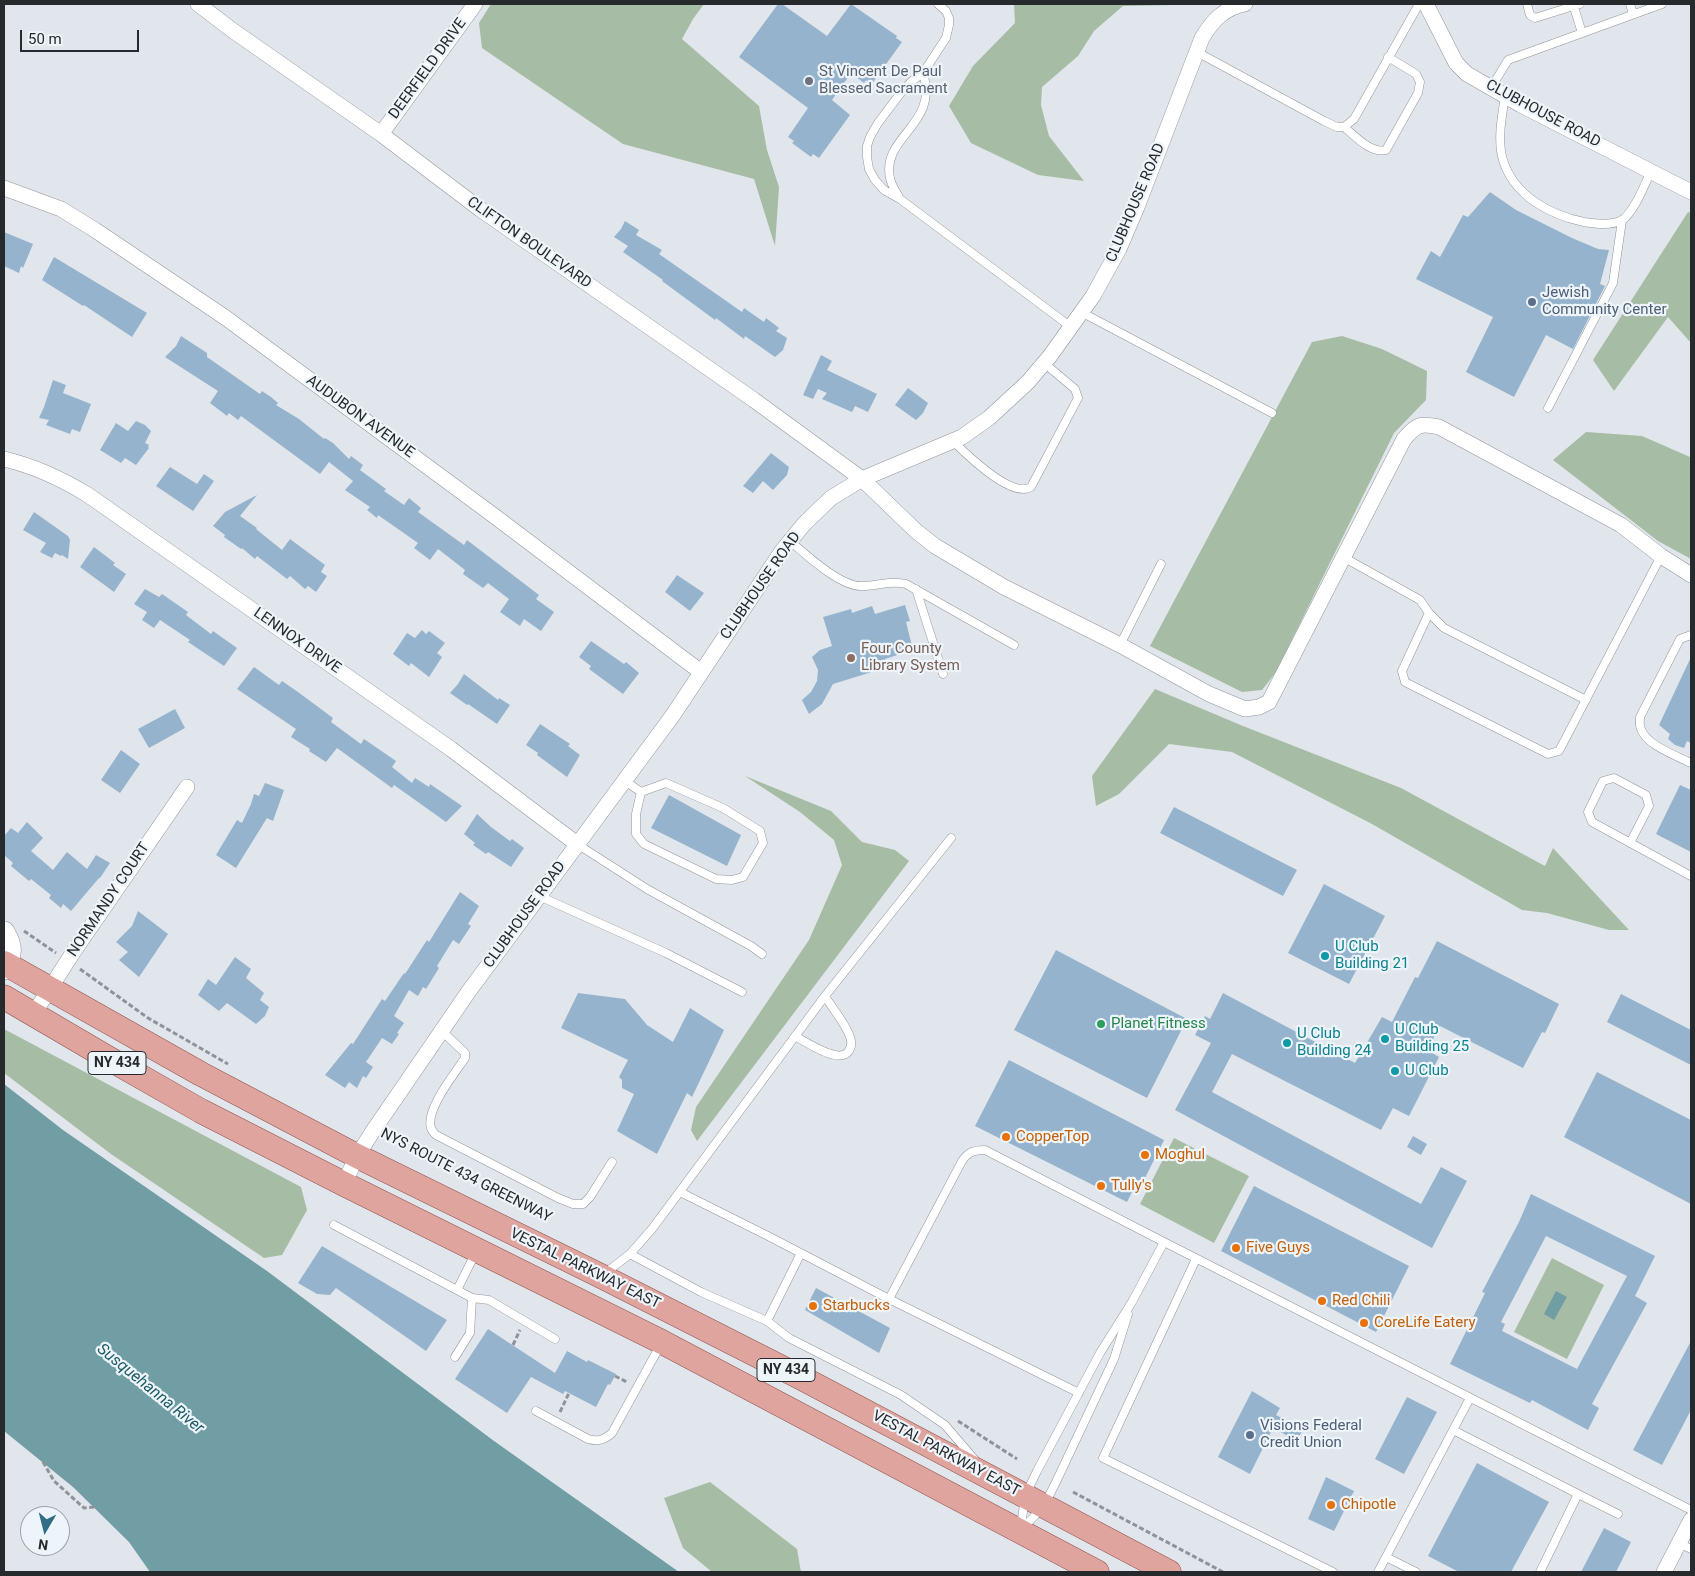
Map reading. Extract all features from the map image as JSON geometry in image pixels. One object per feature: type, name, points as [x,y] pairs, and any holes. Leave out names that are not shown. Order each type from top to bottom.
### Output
[{"type":"main road","name":"VESTAL PARKWAY EAST","points":[[5,966],[201,1074],[357,1156],[601,1276],[807,1381],[1169,1572]]},
{"type":"main road","name":"VESTAL PARKWAY EAST","points":[[4,997],[201,1111],[662,1342],[1097,1572]]},
{"type":"street","name":"CLIFTON BOULEVARD","points":[[198,4],[380,134],[466,199],[754,400],[862,479],[934,546],[1004,587],[1120,645],[1209,694],[1245,709],[1259,708],[1270,702],[1404,439],[1412,429],[1425,424],[1439,427],[1621,525],[1661,556]]},
{"type":"street","name":"DEERFIELD DRIVE","points":[[380,134],[475,4]]},
{"type":"street","name":"CLUBHOUSE ROAD","points":[[344,1184],[357,1156],[373,1131],[469,991],[673,715],[782,552],[804,524],[831,498],[862,479],[962,437],[989,418],[1028,382],[1044,363],[1093,296],[1119,249],[1202,38],[1211,23],[1223,12],[1241,4]]},
{"type":"street","name":"CLUBHOUSE ROAD","points":[[1426,4],[1456,63],[1467,74],[1505,96],[1691,192]]},
{"type":"street","name":"AUDUBON AVENUE","points":[[4,188],[61,209],[226,318],[493,514],[701,672]]},
{"type":"street","name":"LENNOX DRIVE","points":[[4,459],[35,468],[88,495],[451,749],[577,844]]},
{"type":"street","points":[[1661,556],[1691,576]]},
{"type":"street","name":"NORMANDY COURT","points":[[33,1015],[187,786]]},
{"type":"street","points":[[5,966],[10,958],[12,930]]},
{"type":"street","points":[[1664,1572],[1685,1546],[1691,1520]]},
{"type":"lane","points":[[938,4],[946,11],[949,18],[946,38],[923,73],[903,90],[870,137],[867,146],[870,169],[875,180],[884,190],[900,199],[1071,326]]},
{"type":"lane","points":[[1344,127],[1354,119],[1419,4]]},
{"type":"lane","points":[[1527,4],[1530,15],[1535,18],[1576,4],[1582,33]]},
{"type":"lane","points":[[1630,4],[1633,14]]},
{"type":"lane","points":[[1491,88],[1508,60],[1662,4]]},
{"type":"lane","points":[[1197,52],[1337,127],[1344,127],[1379,152],[1386,150],[1418,93],[1420,82],[1416,74],[1388,57]]},
{"type":"lane","points":[[900,199],[890,180],[890,159],[897,145],[921,116],[927,97],[927,84],[923,73]]},
{"type":"lane","points":[[1505,96],[1501,131],[1502,153],[1506,167],[1516,184],[1531,199],[1546,210],[1568,218],[1591,223],[1604,224],[1622,220],[1628,216],[1633,208],[1652,171]]},
{"type":"lane","points":[[1548,408],[1613,283],[1622,220]]},
{"type":"lane","points":[[1081,312],[1272,413]]},
{"type":"lane","points":[[953,440],[986,472],[1018,489],[1028,489],[1031,487],[1078,398],[1075,390],[1044,363]]},
{"type":"lane","points":[[790,542],[822,568],[852,585],[862,587],[896,581],[906,584],[1014,645]]},
{"type":"lane","points":[[1429,612],[1402,671],[1405,682],[1548,754],[1559,751],[1661,556]]},
{"type":"lane","points":[[1343,557],[1420,600],[1444,628],[1586,700]]},
{"type":"lane","points":[[1120,645],[1160,564]]},
{"type":"lane","points":[[916,589],[942,674]]},
{"type":"lane","points":[[1691,634],[1680,639],[1640,716],[1640,728],[1645,737],[1691,763]]},
{"type":"lane","points":[[1630,843],[1649,806],[1646,795],[1614,778],[1603,781],[1588,812],[1592,822],[1630,843],[1691,876]]},
{"type":"lane","points":[[625,781],[642,792]]},
{"type":"lane","points":[[666,783],[723,808],[760,831],[763,842],[744,877],[732,880],[716,879],[644,844],[636,834],[636,814],[642,792],[666,783]]},
{"type":"lane","points":[[601,1276],[630,1254],[652,1229],[825,996],[951,838]]},
{"type":"lane","points":[[577,844],[646,889],[751,946],[762,954]]},
{"type":"lane","points":[[538,896],[666,953],[742,992]]},
{"type":"lane","points":[[795,1036],[830,1054],[842,1056],[849,1051],[852,1044],[849,1033],[825,996]]},
{"type":"lane","points":[[442,1032],[465,1053],[465,1058],[434,1104],[431,1128],[436,1135],[573,1204],[582,1204],[590,1196],[612,1162]]},
{"type":"lane","points":[[889,1299],[962,1161],[972,1151],[986,1150],[1196,1259],[1691,1510]]},
{"type":"lane","points":[[680,1192],[889,1299],[1079,1393]]},
{"type":"lane","points":[[334,1225],[472,1298],[489,1300],[554,1339]]},
{"type":"lane","points":[[1020,1532],[1035,1501],[1079,1393],[1100,1353],[1132,1302],[1164,1242]]},
{"type":"lane","points":[[457,1290],[477,1250]]},
{"type":"lane","points":[[767,1321],[801,1253]]},
{"type":"lane","points":[[630,1254],[701,1292],[767,1321],[789,1338],[898,1391],[945,1425],[990,1477]]},
{"type":"lane","points":[[1196,1259],[1102,1458],[1333,1572]]},
{"type":"lane","points":[[455,1357],[470,1332],[472,1298]]},
{"type":"lane","points":[[1020,1532],[1035,1501],[1114,1359],[1132,1302]]},
{"type":"lane","points":[[536,1411],[588,1439],[596,1441],[605,1439],[612,1433],[662,1342]]},
{"type":"lane","points":[[1378,1572],[1470,1398]]},
{"type":"lane","points":[[1453,1430],[1618,1514]]},
{"type":"lane","points":[[1540,1572],[1578,1494]]},
{"type":"lane","points":[[1386,1557],[1416,1572]]},
{"type":"path","points":[[12,930],[68,961],[148,1018],[230,1065]]},
{"type":"path","points":[[513,1345],[524,1320]]},
{"type":"path","points":[[555,1421],[569,1393]]},
{"type":"path","points":[[954,1418],[1017,1459]]},
{"type":"path","points":[[43,1462],[54,1481],[84,1508],[94,1507]]},
{"type":"path","points":[[1073,1492],[1223,1572]]},
{"type":"green space","points":[[491,4],[704,4],[682,39],[759,106],[767,150],[779,187],[775,246],[754,179],[623,144],[482,48],[479,23]]},
{"type":"green space","points":[[1014,4],[1172,5],[1123,6],[1094,31],[1078,56],[1042,87],[1041,105],[1049,136],[1084,181],[1038,175],[971,143],[949,106],[973,66],[1015,23]]},
{"type":"green space","points":[[1688,212],[1691,213],[1691,343],[1668,317],[1614,391],[1593,360]]},
{"type":"green space","points":[[1342,336],[1382,349],[1427,371],[1426,400],[1394,433],[1276,672],[1262,690],[1242,692],[1150,646],[1312,342]]},
{"type":"green space","points":[[1586,432],[1642,436],[1691,456],[1691,559],[1658,541],[1553,460]]},
{"type":"green space","points":[[1155,689],[1401,788],[1545,866],[1553,848],[1629,930],[1609,930],[1547,913],[1522,910],[1372,824],[1232,752],[1169,744],[1119,794],[1096,806],[1092,776]]},
{"type":"green space","points":[[745,776],[831,811],[862,842],[895,850],[909,861],[697,1141],[691,1130],[696,1107],[809,940],[842,865],[834,840],[800,812]]},
{"type":"green space","points":[[4,1029],[301,1187],[307,1210],[282,1255],[264,1258],[111,1154],[4,1073]]},
{"type":"green space","points":[[1174,1138],[1249,1176],[1214,1243],[1140,1204]]},
{"type":"green space","points":[[1552,1258],[1604,1285],[1567,1359],[1514,1332]]},
{"type":"green space","points":[[710,1482],[797,1549],[801,1572],[712,1572],[683,1548],[664,1498]]},
{"type":"water","name":"Susquehanna River","points":[[4,1084],[63,1130],[267,1271],[494,1441],[679,1572],[150,1572],[129,1542],[73,1487],[4,1431]]},
{"type":"water","points":[[1556,1291],[1567,1297],[1554,1320],[1544,1314]]},
{"type":"building","name":"St Vincent De Paul Blessed Sacrament","points":[[778,4],[782,4],[827,36],[851,4],[897,36],[896,38],[902,42],[871,85],[866,80],[864,83],[851,73],[832,100],[850,115],[819,158],[813,154],[811,157],[792,143],[794,141],[788,137],[808,108],[739,57]]},
{"type":"building","name":"Jewish Community Center","points":[[1490,192],[1516,210],[1572,238],[1598,249],[1609,250],[1600,284],[1605,286],[1573,349],[1546,335],[1514,397],[1466,372],[1493,317],[1416,279],[1431,251],[1440,257],[1463,215],[1468,217]]},
{"type":"building","points":[[625,221],[639,230],[636,235],[662,250],[659,254],[742,312],[744,308],[764,322],[766,318],[779,328],[776,331],[787,338],[783,350],[775,357],[745,336],[744,339],[716,318],[715,320],[623,252],[628,246],[614,237]]},
{"type":"building","points":[[4,232],[33,244],[19,273],[4,266]]},
{"type":"building","points":[[54,257],[147,313],[132,337],[42,280]]},
{"type":"building","points":[[181,336],[207,353],[207,357],[260,394],[262,391],[271,397],[278,403],[276,405],[299,419],[324,439],[333,443],[349,459],[351,456],[363,465],[360,470],[386,489],[384,491],[404,505],[409,498],[421,508],[418,512],[464,545],[467,540],[539,595],[536,599],[554,612],[541,631],[524,619],[520,626],[500,612],[509,599],[488,583],[483,588],[463,574],[465,570],[438,549],[430,560],[414,548],[418,543],[378,515],[377,518],[367,510],[370,507],[345,490],[353,481],[329,462],[320,474],[241,416],[238,420],[229,413],[227,416],[210,403],[218,391],[165,357],[176,346]]},
{"type":"building","points":[[821,355],[832,361],[827,370],[877,394],[868,412],[855,406],[852,412],[822,399],[827,393],[818,389],[813,399],[803,395]]},
{"type":"building","points":[[53,380],[66,385],[63,393],[91,404],[80,432],[72,429],[70,434],[46,425],[49,420],[39,418]]},
{"type":"building","points":[[908,388],[928,403],[923,413],[916,420],[895,405]]},
{"type":"building","points":[[136,421],[145,425],[151,431],[145,443],[149,445],[149,448],[136,465],[125,458],[121,463],[100,450],[116,423],[128,431]]},
{"type":"building","points":[[771,453],[789,467],[787,475],[773,490],[763,481],[753,493],[743,486]]},
{"type":"building","points":[[170,467],[197,484],[204,474],[214,481],[193,511],[156,486]]},
{"type":"building","points":[[257,495],[240,516],[282,550],[290,539],[325,565],[321,572],[327,576],[316,592],[308,586],[305,589],[290,576],[287,579],[257,556],[255,559],[224,537],[225,535],[213,526],[225,512]]},
{"type":"building","points":[[34,512],[68,536],[70,540],[68,559],[55,553],[52,558],[40,552],[46,543],[23,530]]},
{"type":"building","points":[[94,547],[115,563],[113,565],[126,574],[114,592],[80,567]]},
{"type":"building","points":[[677,575],[704,593],[690,611],[665,592]]},
{"type":"building","points":[[145,589],[159,597],[162,594],[188,612],[186,615],[211,634],[213,631],[237,648],[224,666],[188,642],[190,640],[160,620],[154,628],[142,620],[147,612],[134,604]]},
{"type":"building","name":"Four County Library System","points":[[905,605],[910,621],[906,622],[913,650],[885,659],[888,667],[833,684],[822,704],[809,714],[802,700],[811,692],[817,681],[818,670],[812,657],[820,650],[832,646],[823,617],[851,609],[852,613],[872,606],[875,614]]},
{"type":"building","points":[[422,630],[426,634],[429,631],[445,643],[437,653],[442,657],[429,677],[411,663],[409,666],[393,654],[407,633],[415,638]]},
{"type":"building","points":[[591,641],[624,664],[626,662],[639,673],[623,694],[589,669],[591,666],[579,657]]},
{"type":"building","points":[[1691,657],[1691,743],[1687,741],[1684,748],[1675,745],[1668,739],[1670,734],[1659,725]]},
{"type":"building","points":[[254,667],[279,685],[282,681],[298,692],[333,718],[331,722],[361,744],[364,739],[396,761],[392,767],[412,783],[415,778],[429,787],[430,784],[462,806],[446,822],[394,785],[392,788],[337,748],[326,762],[309,751],[310,749],[291,737],[296,729],[237,689]]},
{"type":"building","points":[[464,674],[498,700],[499,698],[510,705],[497,724],[450,693]]},
{"type":"building","points":[[175,709],[185,728],[149,748],[138,729]]},
{"type":"building","points":[[540,724],[570,744],[568,746],[580,755],[567,777],[526,745]]},
{"type":"building","points":[[121,750],[140,764],[120,793],[101,780]]},
{"type":"building","points":[[265,783],[284,790],[273,821],[267,818],[236,868],[216,855],[237,820],[242,823],[254,794],[259,796]]},
{"type":"building","points":[[1680,785],[1691,790],[1691,852],[1656,834]]},
{"type":"building","points":[[669,795],[741,835],[727,866],[651,828]]},
{"type":"building","points":[[1174,807],[1297,870],[1283,896],[1160,833]]},
{"type":"building","points":[[477,814],[510,841],[512,839],[524,848],[511,867],[473,845],[475,843],[464,834]]},
{"type":"building","points":[[27,822],[43,838],[31,851],[53,870],[67,852],[87,869],[96,855],[110,863],[100,878],[71,911],[63,904],[61,908],[49,898],[51,895],[31,879],[29,881],[11,866],[13,863],[4,855],[4,836],[11,828],[18,833]]},
{"type":"building","points":[[1324,884],[1385,916],[1349,984],[1288,953]]},
{"type":"building","points":[[460,892],[479,906],[468,924],[471,926],[459,944],[453,940],[426,989],[423,987],[418,996],[409,990],[394,1016],[404,1023],[392,1044],[382,1038],[366,1062],[373,1067],[366,1078],[363,1076],[357,1088],[349,1082],[345,1088],[325,1075],[351,1043],[353,1044],[382,999],[385,1001],[427,940],[429,942]]},
{"type":"building","points":[[138,911],[168,934],[139,977],[119,960],[128,952],[116,942],[132,926]]},
{"type":"building","points":[[1437,941],[1559,1004],[1545,1033],[1542,1032],[1523,1068],[1440,1026],[1427,1050],[1439,1057],[1409,1116],[1393,1108],[1381,1130],[1232,1054],[1212,1092],[1421,1204],[1441,1167],[1467,1181],[1432,1248],[1175,1110],[1211,1043],[1195,1035],[1205,1016],[1210,1019],[1223,993],[1355,1063],[1382,1017],[1392,1022],[1415,977],[1418,978]]},
{"type":"building","name":"Planet Fitness","points":[[1056,950],[1187,1019],[1147,1098],[1014,1030]]},
{"type":"building","points":[[235,957],[251,969],[246,978],[264,993],[260,1000],[269,1007],[265,1016],[256,1024],[227,1003],[219,1011],[198,995],[208,979],[216,985]]},
{"type":"building","points":[[578,993],[625,999],[647,1025],[673,1042],[690,1008],[724,1030],[692,1097],[687,1093],[657,1154],[617,1131],[634,1094],[622,1088],[622,1080],[619,1077],[628,1060],[561,1028]]},
{"type":"building","points":[[1621,994],[1691,1030],[1691,1065],[1607,1022]]},
{"type":"building","points":[[1009,1060],[1164,1140],[1138,1192],[1133,1190],[1127,1202],[975,1126]]},
{"type":"building","points":[[1597,1072],[1691,1120],[1691,1204],[1564,1137]]},
{"type":"building","points":[[1413,1136],[1427,1144],[1421,1155],[1407,1147]]},
{"type":"building","points":[[1254,1186],[1409,1266],[1376,1332],[1221,1251]]},
{"type":"building","points":[[1531,1194],[1655,1256],[1635,1296],[1647,1303],[1592,1404],[1599,1408],[1588,1430],[1532,1400],[1530,1403],[1450,1364],[1485,1293],[1482,1292],[1519,1222]],"holes":[[[1546,1236],[1627,1276],[1577,1369],[1502,1331],[1505,1324],[1501,1322]]]},
{"type":"building","points":[[322,1246],[447,1320],[426,1351],[336,1288],[330,1295],[317,1294],[298,1283]]},
{"type":"building","points":[[816,1288],[890,1328],[879,1353],[805,1310]]},
{"type":"building","points":[[488,1329],[555,1373],[567,1351],[616,1374],[610,1385],[608,1384],[596,1407],[565,1391],[563,1394],[531,1377],[507,1413],[455,1379]]},
{"type":"building","points":[[1691,1341],[1691,1410],[1662,1465],[1633,1450]]},
{"type":"building","name":"Visions Federal Credit Union","points":[[1252,1391],[1280,1408],[1276,1415],[1303,1429],[1297,1441],[1273,1428],[1250,1474],[1218,1457]]},
{"type":"building","points":[[1407,1397],[1437,1412],[1404,1474],[1375,1459]]},
{"type":"building","points":[[1477,1463],[1549,1502],[1511,1572],[1459,1572],[1428,1556]]},
{"type":"building","name":"Chipotle","points":[[1326,1477],[1354,1491],[1334,1531],[1308,1519]]},
{"type":"building","points":[[1604,1528],[1631,1542],[1616,1572],[1581,1572]]},
{"type":"place","name":"St Vincent De Paul Blessed Sacrament","points":[[809,81]]},
{"type":"place","name":"Jewish Community Center","points":[[1532,302]]},
{"type":"place","name":"Four County Library System","points":[[851,658]]},
{"type":"place","name":"U Club Building 21","points":[[1325,956]]},
{"type":"place","name":"Planet Fitness","points":[[1101,1024]]},
{"type":"place","name":"U Club Building 25","points":[[1385,1039]]},
{"type":"place","name":"U Club Building 24","points":[[1287,1043]]},
{"type":"place","name":"U Club","points":[[1395,1071]]},
{"type":"place","name":"CopperTop","points":[[1006,1137]]},
{"type":"place","name":"Moghul","points":[[1145,1155]]},
{"type":"place","name":"Tully's","points":[[1101,1186]]},
{"type":"place","name":"Five Guys","points":[[1236,1248]]},
{"type":"place","name":"Red Chili","points":[[1322,1301]]},
{"type":"place","name":"Starbucks","points":[[813,1306]]},
{"type":"place","name":"CoreLife Eatery","points":[[1364,1323]]},
{"type":"place","name":"Visions Federal Credit Union","points":[[1250,1435]]},
{"type":"place","name":"Chipotle","points":[[1331,1505]]}]
